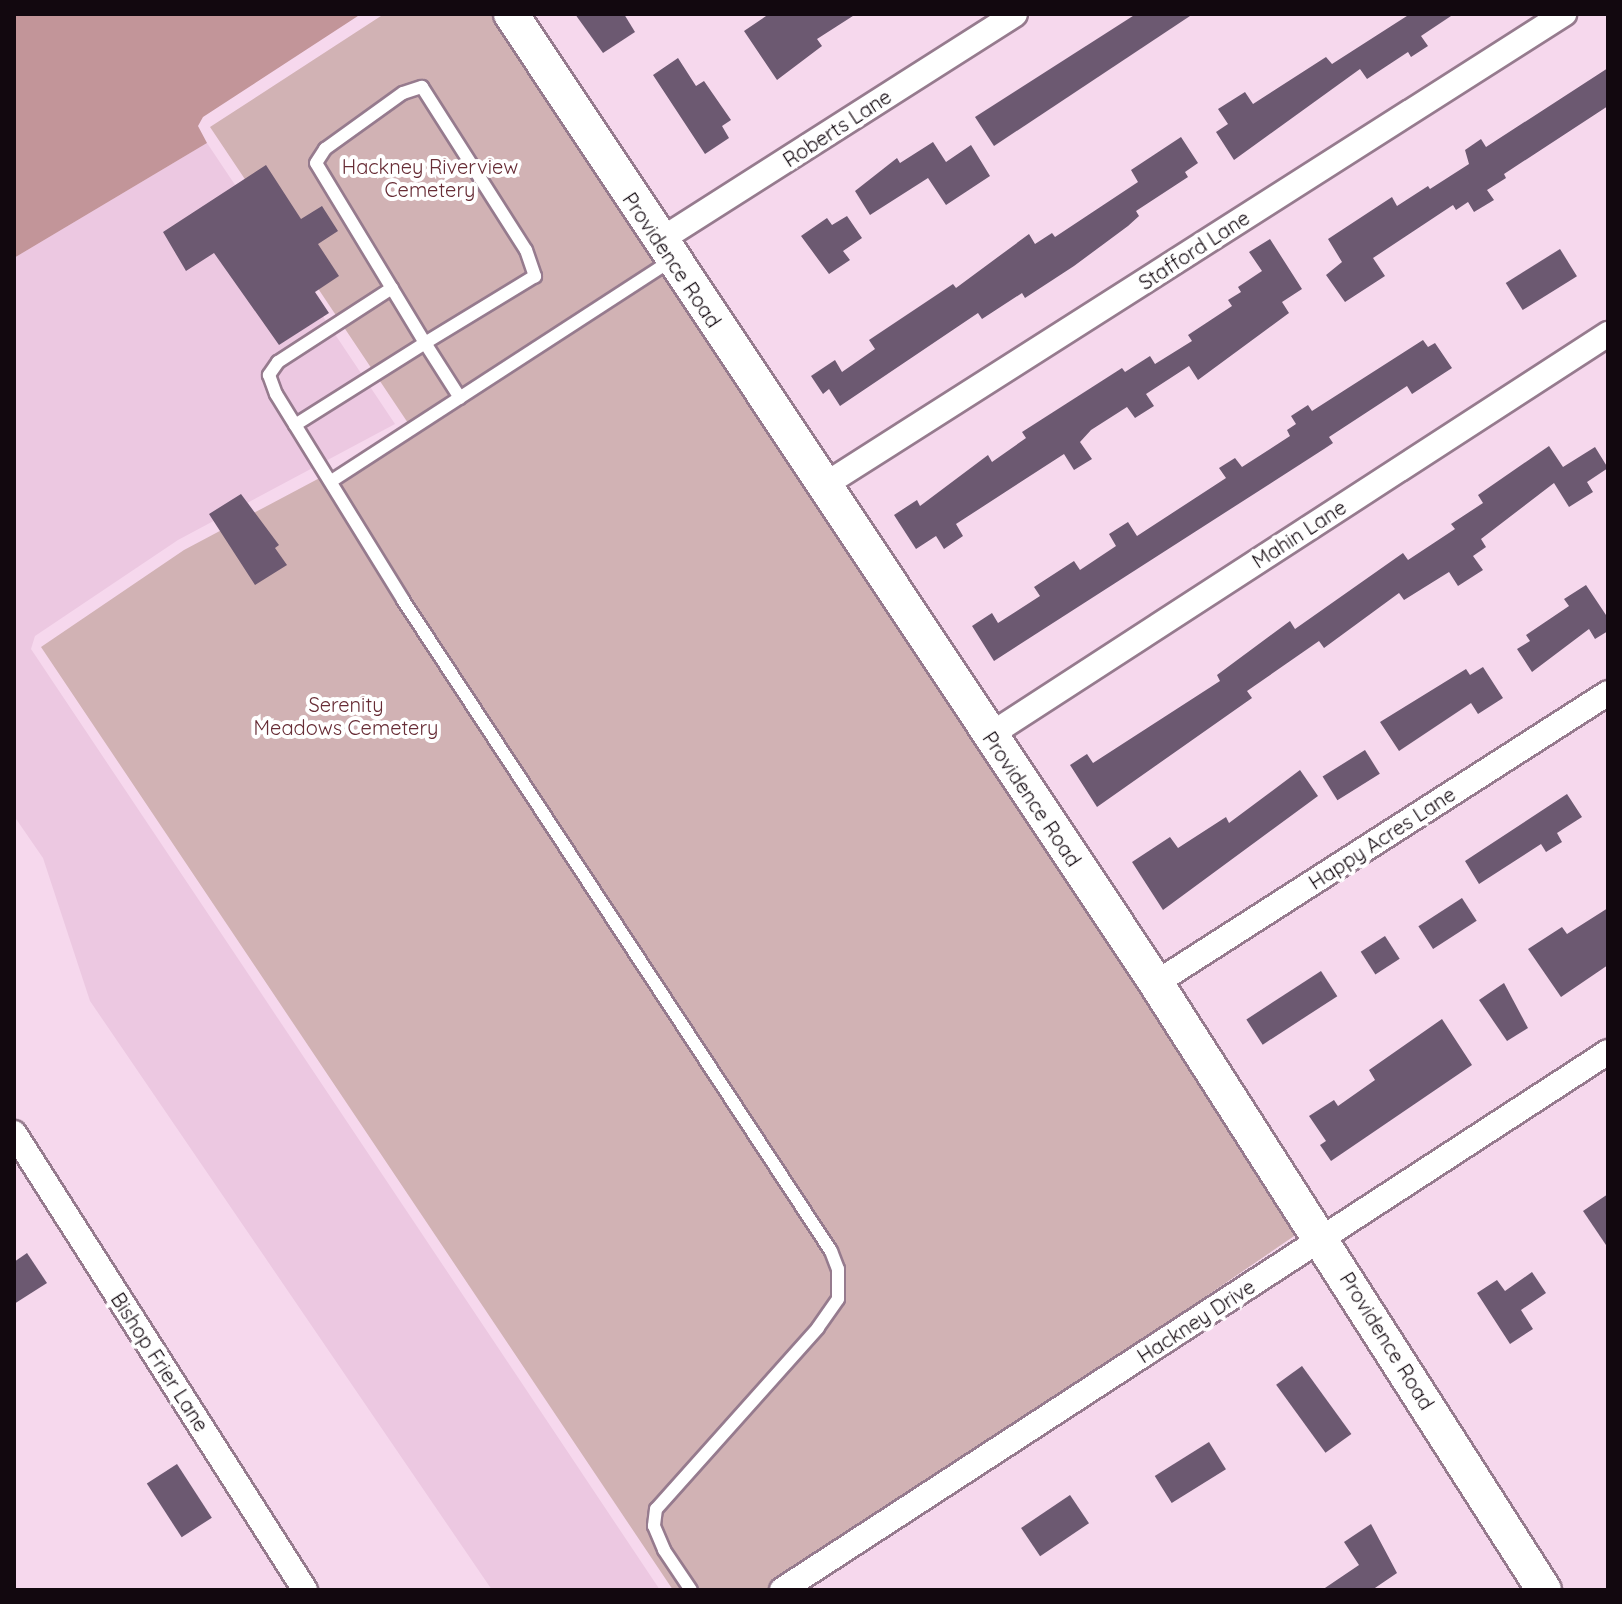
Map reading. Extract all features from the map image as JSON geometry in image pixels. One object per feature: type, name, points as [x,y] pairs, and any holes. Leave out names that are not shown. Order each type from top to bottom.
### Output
[{"type":"street","name":"Providence Road","points":[[511,14],[665,251],[1156,983],[1323,1239],[1544,1590]]},
{"type":"street","name":"Roberts Lane","points":[[665,251],[1015,14]]},
{"type":"street","name":"Stafford Lane","points":[[823,486],[1564,14]]},
{"type":"street","name":"Mahin Lane","points":[[990,735],[1608,334]]},
{"type":"street","name":"Happy Acres Lane","points":[[1156,983],[1608,693]]},
{"type":"street","name":"Hackney Drive","points":[[782,1590],[1608,1052]]},
{"type":"street","name":"Bishop Frier Lane","points":[[14,1133],[305,1590]]},
{"type":"lane","points":[[295,425],[425,343],[535,276],[526,250],[422,87],[403,93],[325,149],[316,163],[425,343],[460,398]]},
{"type":"lane","points":[[333,480],[460,398],[665,251]]},
{"type":"lane","points":[[392,288],[278,362],[269,375],[295,425],[333,480],[419,626],[831,1251],[838,1269],[838,1299],[818,1328],[656,1509],[654,1526],[664,1550],[691,1590]]},
{"type":"shaded area","points":[[14,14],[361,14],[203,117],[198,126],[207,143],[14,258]]},
{"type":"shaded area","points":[[207,143],[395,424],[178,540],[35,636],[31,649],[660,1590],[492,1590],[90,1001],[43,858],[14,816],[14,258]]},
{"type":"green space","points":[[384,14],[510,14],[1300,1232],[777,1590],[673,1590],[41,647],[184,550],[412,429],[210,127]]},
{"type":"building","points":[[575,14],[624,14],[635,32],[603,53]]},
{"type":"building","points":[[769,14],[856,14],[817,39],[822,46],[777,80],[744,31]]},
{"type":"building","points":[[1136,14],[1193,14],[994,146],[975,117]]},
{"type":"building","points":[[1410,14],[1454,14],[1421,36],[1428,46],[1411,57],[1408,52],[1367,79],[1360,69],[1234,160],[1216,132],[1228,124],[1218,109],[1245,92],[1253,104],[1326,57],[1332,64]]},
{"type":"building","points":[[678,58],[696,86],[704,81],[731,120],[722,126],[729,138],[705,154],[653,75]]},
{"type":"building","points":[[1608,68],[1608,106],[1504,174],[1506,178],[1487,190],[1494,200],[1474,212],[1468,202],[1456,210],[1453,205],[1373,258],[1385,276],[1345,302],[1326,275],[1342,262],[1328,239],[1392,197],[1397,206],[1428,186],[1430,189],[1469,164],[1465,150],[1481,139],[1486,147]]},
{"type":"building","points":[[1181,137],[1198,163],[1185,172],[1188,177],[1136,211],[1139,216],[1128,226],[1074,266],[1025,298],[1022,293],[982,319],[978,313],[840,406],[829,389],[823,394],[811,376],[835,360],[842,372],[875,349],[869,340],[953,284],[956,288],[1029,234],[1035,244],[1052,233],[1055,237],[1138,182],[1131,170]]},
{"type":"building","points":[[933,142],[946,162],[971,145],[990,176],[946,205],[928,178],[870,215],[855,191],[897,158],[900,163]]},
{"type":"building","points":[[266,165],[301,219],[322,206],[338,231],[318,244],[339,276],[315,292],[329,313],[279,345],[214,253],[186,271],[163,232]]},
{"type":"building","points":[[847,216],[862,238],[843,251],[850,260],[829,274],[801,236],[827,218],[832,225]]},
{"type":"building","points":[[1270,239],[1302,289],[1282,302],[1289,313],[1198,380],[1189,366],[1146,394],[1154,406],[1135,418],[1127,407],[1091,430],[1080,442],[1092,459],[1074,470],[1064,454],[956,524],[963,536],[944,549],[936,536],[916,549],[894,515],[917,500],[920,506],[988,455],[992,462],[1026,438],[1022,432],[1122,368],[1125,372],[1150,356],[1155,364],[1192,341],[1188,335],[1232,306],[1228,300],[1241,292],[1238,287],[1262,271],[1249,252]]},
{"type":"building","points":[[1560,249],[1577,276],[1523,310],[1506,283]]},
{"type":"building","points":[[1423,340],[1428,347],[1435,343],[1452,368],[1412,394],[1407,386],[1329,437],[1333,443],[1324,449],[994,661],[972,626],[992,613],[998,623],[1040,596],[1034,587],[1074,561],[1080,570],[1116,546],[1109,534],[1128,522],[1137,536],[1226,478],[1219,468],[1235,458],[1242,467],[1290,436],[1287,430],[1296,424],[1291,416],[1308,405],[1312,411]]},
{"type":"building","points":[[1549,446],[1563,467],[1595,447],[1608,468],[1587,482],[1593,492],[1569,507],[1554,483],[1481,539],[1486,547],[1473,556],[1483,570],[1458,586],[1449,572],[1404,600],[1399,593],[1324,648],[1319,641],[1247,691],[1252,698],[1097,807],[1070,765],[1087,754],[1093,763],[1220,681],[1217,675],[1290,621],[1295,629],[1403,553],[1408,560],[1455,529],[1451,524],[1483,503],[1478,495]]},
{"type":"building","points":[[241,494],[279,545],[275,548],[287,565],[255,585],[209,514]]},
{"type":"building","points":[[1586,585],[1608,618],[1608,631],[1595,639],[1589,629],[1532,672],[1517,649],[1530,641],[1526,635],[1569,606],[1564,599]]},
{"type":"building","points":[[1483,667],[1503,698],[1478,714],[1471,703],[1399,751],[1380,722],[1466,669],[1470,675]]},
{"type":"building","points":[[1365,750],[1380,774],[1337,800],[1323,776]]},
{"type":"building","points":[[1300,770],[1318,796],[1163,910],[1132,862],[1170,837],[1178,848],[1226,817],[1229,823]]},
{"type":"building","points":[[1567,794],[1582,817],[1557,833],[1562,842],[1546,852],[1541,844],[1479,884],[1465,861]]},
{"type":"building","points":[[1462,898],[1477,921],[1433,949],[1418,926]]},
{"type":"building","points":[[1608,908],[1608,965],[1561,997],[1528,949],[1562,927],[1567,934]]},
{"type":"building","points":[[1385,936],[1400,959],[1375,974],[1361,952]]},
{"type":"building","points":[[1321,971],[1337,996],[1263,1045],[1246,1019]]},
{"type":"building","points":[[1504,983],[1528,1028],[1507,1041],[1479,1000]]},
{"type":"building","points":[[1442,1019],[1472,1065],[1331,1161],[1320,1145],[1326,1141],[1309,1116],[1334,1100],[1338,1106],[1375,1080],[1369,1070]]},
{"type":"building","points":[[1608,1194],[1608,1248],[1583,1211]]},
{"type":"building","points":[[27,1253],[47,1283],[14,1304],[14,1262]]},
{"type":"building","points":[[1532,1272],[1546,1293],[1521,1310],[1533,1329],[1510,1344],[1477,1293],[1497,1280],[1505,1291]]},
{"type":"building","points":[[1302,1366],[1351,1434],[1325,1453],[1276,1385]]},
{"type":"building","points":[[1209,1442],[1226,1469],[1172,1503],[1155,1476]]},
{"type":"building","points":[[177,1464],[212,1518],[182,1537],[147,1484]]},
{"type":"building","points":[[1070,1495],[1089,1523],[1040,1556],[1021,1528]]},
{"type":"building","points":[[1371,1524],[1397,1573],[1372,1590],[1322,1590],[1359,1565],[1344,1542]]},
{"type":"park label","name":"Hackney Riverview Cemetery","points":[[430,178]]},
{"type":"park label","name":"Serenity Meadows Cemetery","points":[[346,716]]}]
